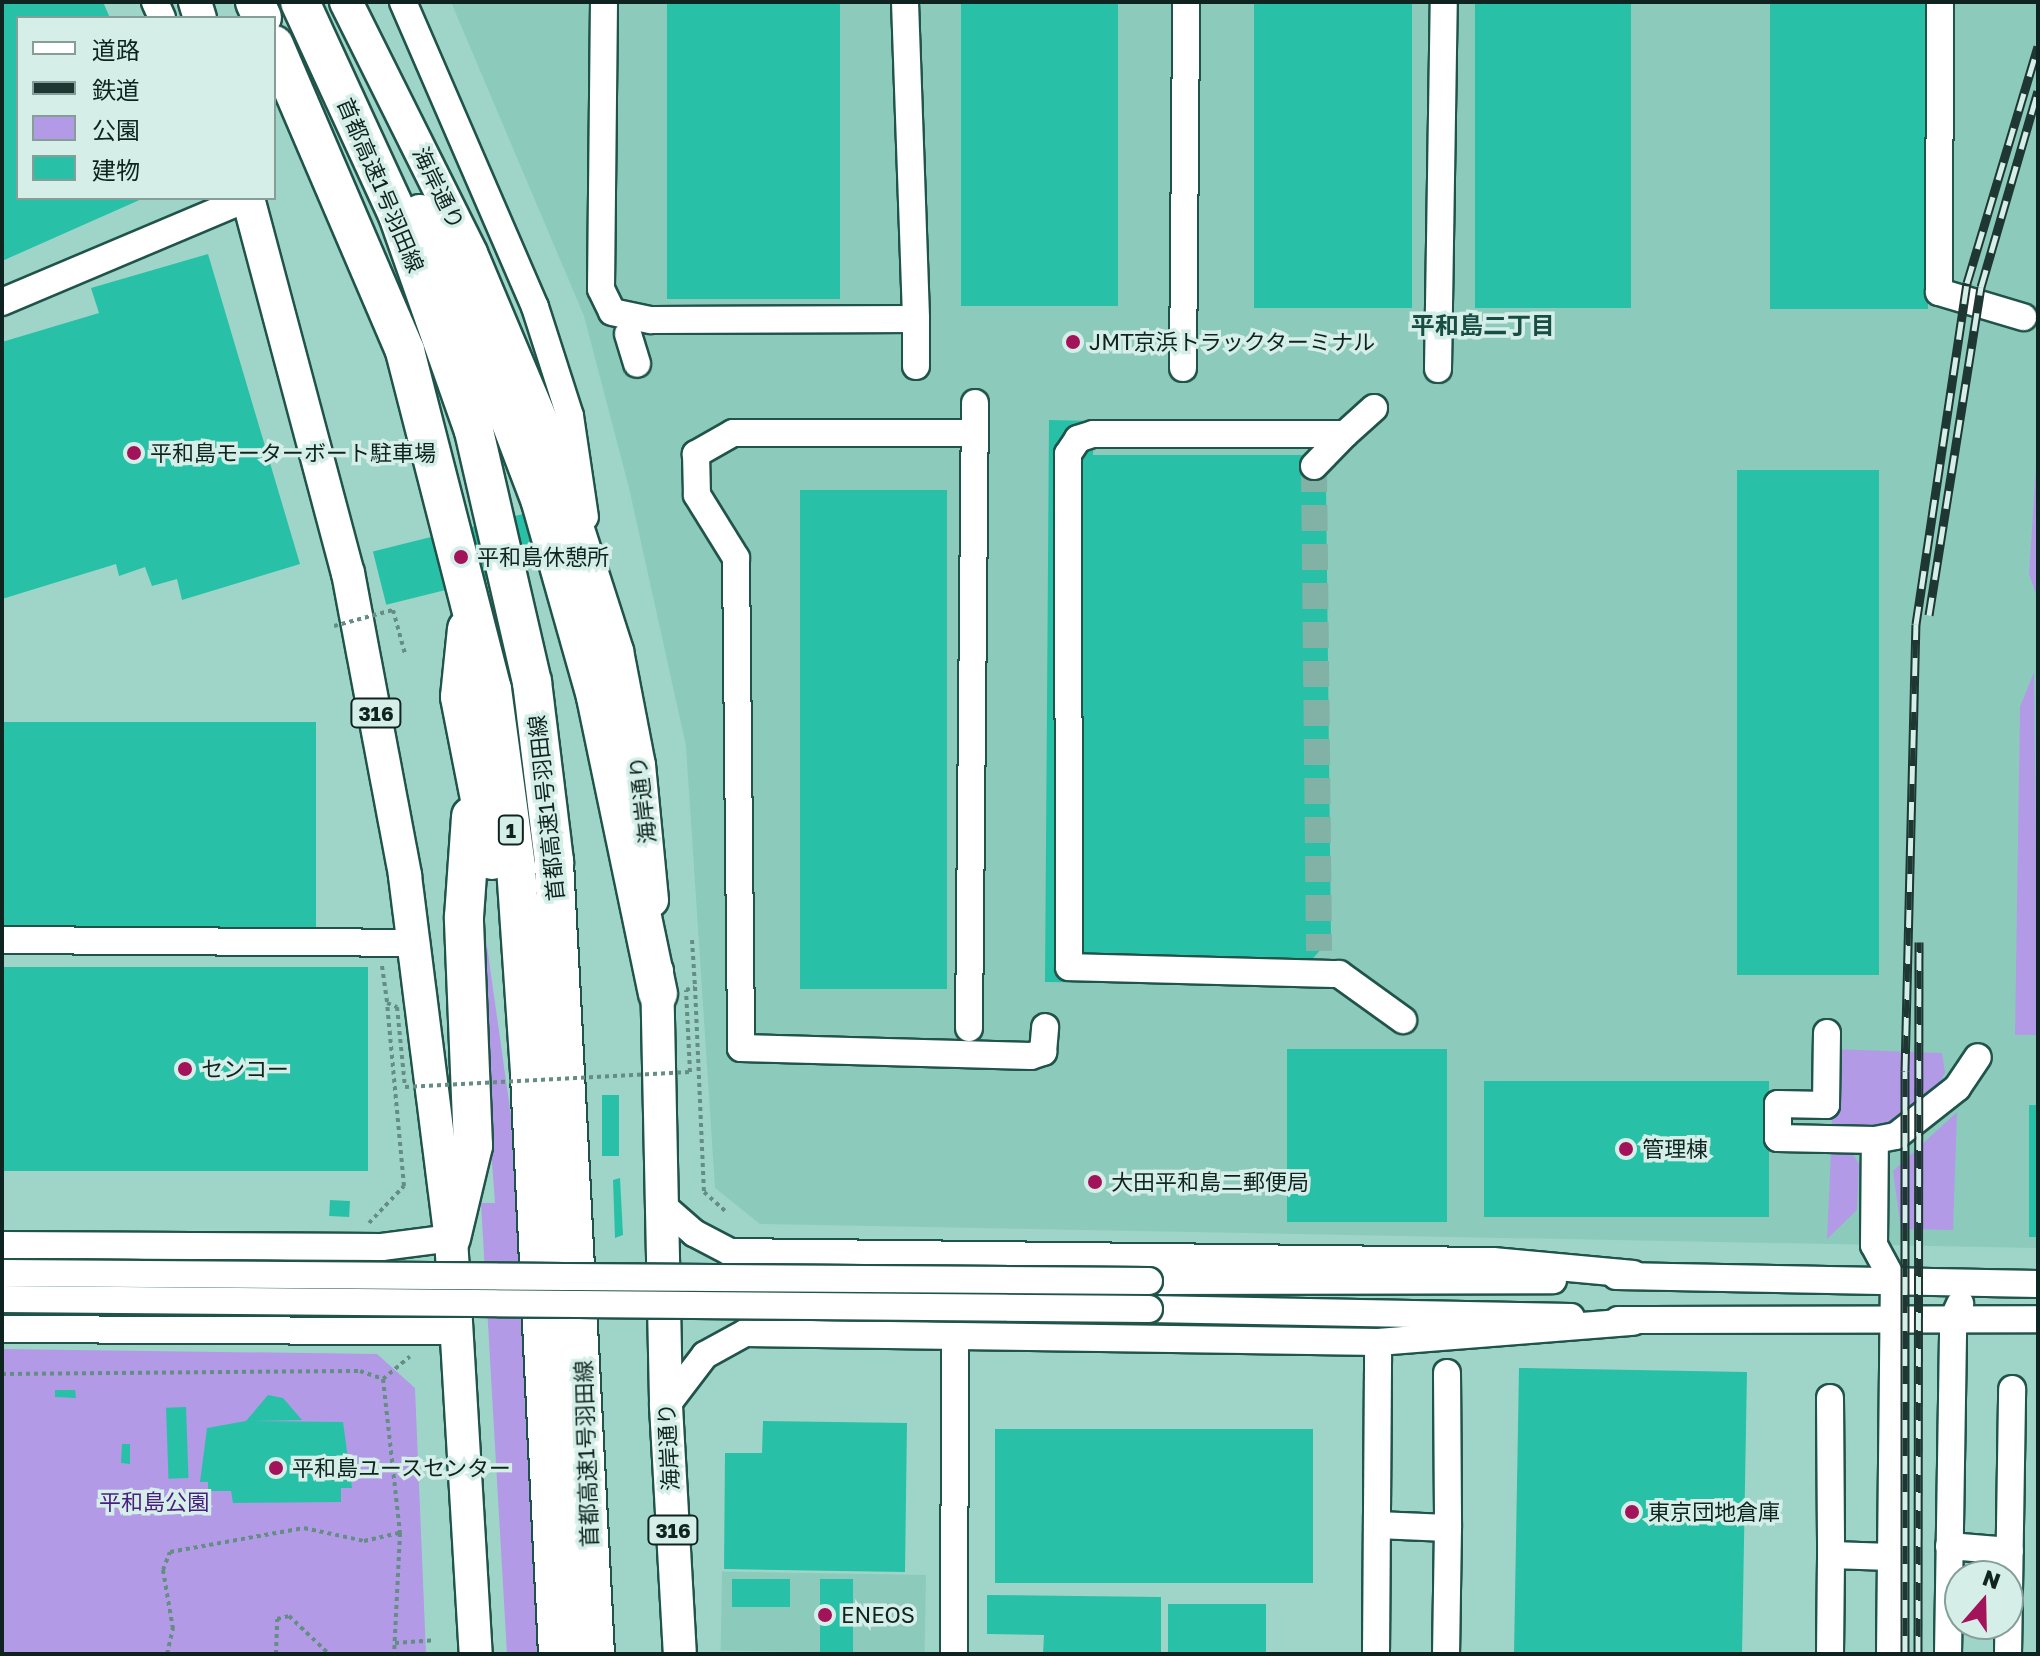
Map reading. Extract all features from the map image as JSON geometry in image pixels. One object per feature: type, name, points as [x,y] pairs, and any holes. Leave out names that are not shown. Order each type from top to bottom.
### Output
[{"type":"highway","name":"首都高速1号羽田線","points":[[300,2],[398,215],[474,431],[532,682],[554,862],[595,1654]]},
{"type":"highway","name":"首都高速1号羽田線","points":[[276,50],[405,351],[492,689],[516,867],[530,1075],[558,1654]]},
{"type":"highway","name":"1","points":[[340,88],[376,123],[475,328],[541,502],[596,697],[658,994]]},
{"type":"highway","points":[[470,597],[460,697],[530,1075]]},
{"type":"highway","points":[[451,1238],[473,1146],[464,917],[476,786]]},
{"type":"main road","name":"海岸通り","points":[[346,2],[471,253],[549,439],[593,572],[639,765],[658,994],[666,1406],[680,1654]]},
{"type":"main road","name":"316","points":[[249,200],[348,573],[415,943],[451,1238],[476,1654]]},
{"type":"main road","points":[[448,1647],[467,1539]]},
{"type":"street","points":[[403,2],[535,307],[570,416],[593,572]]},
{"type":"street","points":[[604,2],[601,289],[612,312],[651,320],[916,319]]},
{"type":"street","points":[[905,2],[916,366]]},
{"type":"street","points":[[1183,368],[1186,2]]},
{"type":"street","points":[[1438,369],[1444,2]]},
{"type":"street","points":[[1940,2],[1939,292],[2023,317]]},
{"type":"street","points":[[2,302],[243,200]]},
{"type":"street","points":[[628,334],[637,364]]},
{"type":"street","points":[[969,1028],[975,403]]},
{"type":"street","points":[[1314,466],[1374,408]]},
{"type":"street","points":[[975,433],[733,433],[696,454],[697,495],[736,558],[741,1048],[1031,1056],[1043,1052],[1045,1027]]},
{"type":"street","points":[[1339,974],[1069,967],[1068,454],[1093,434],[1345,434]]},
{"type":"street","points":[[2,940],[415,943]]},
{"type":"street","points":[[1319,951],[1339,974],[1403,1020]]},
{"type":"street","points":[[1827,1033],[1826,1105],[1778,1104],[1778,1138],[1875,1140],[1896,1136],[1957,1088],[1978,1057]]},
{"type":"street","points":[[1875,1140],[1874,1245],[1894,1282],[1890,1654]]},
{"type":"street","points":[[662,1205],[730,1252],[1493,1261],[1633,1274],[2038,1284]]},
{"type":"street","points":[[2,1245],[382,1247],[451,1238]]},
{"type":"street","points":[[2,1273],[1494,1283],[1633,1274]]},
{"type":"street","points":[[1948,1654],[1953,1319],[1971,1282]]},
{"type":"street","points":[[2,1299],[1499,1311],[1633,1322]]},
{"type":"street","points":[[666,1406],[705,1355],[745,1333],[955,1340],[1378,1342],[1633,1322],[2038,1319]]},
{"type":"street","points":[[2,1329],[456,1331]]},
{"type":"street","points":[[954,1654],[955,1340]]},
{"type":"street","points":[[1376,1654],[1378,1342]]},
{"type":"street","points":[[1446,1654],[1447,1373]]},
{"type":"street","points":[[2008,1654],[2012,1389]]},
{"type":"street","points":[[1830,1398],[1830,1654]]},
{"type":"street","points":[[1377,1525],[1448,1528]]},
{"type":"street","points":[[1949,1546],[2010,1551]]},
{"type":"street","points":[[1831,1555],[1891,1557]]},
{"type":"path","points":[[334,626],[393,610],[405,654]]},
{"type":"path","points":[[692,941],[704,1192],[726,1212],[723,1220]]},
{"type":"path","points":[[369,1223],[404,1186],[381,961]]},
{"type":"path","points":[[387,1003],[397,1007],[405,1087],[690,1072],[686,990],[695,987]]},
{"type":"path","points":[[383,1379],[404,1362]]},
{"type":"path","points":[[2,1374],[360,1371],[383,1379]]},
{"type":"path","points":[[383,1379],[400,1533],[394,1654]]},
{"type":"path","points":[[167,1654],[173,1629],[163,1570],[170,1552],[304,1528],[364,1541],[400,1533]]},
{"type":"path","points":[[276,1654],[277,1619],[289,1616],[329,1654]]},
{"type":"path","points":[[395,1643],[448,1647]]},
{"type":"shaded area","points":[[451,2],[2038,2],[2038,1248],[760,1224],[715,1188],[686,746],[629,488],[584,316]]},
{"type":"shaded area","name":"ENEOS","points":[[722,1571],[926,1575],[925,1654],[721,1650]]},
{"type":"green space","points":[[2038,437],[2038,600],[2029,574]]},
{"type":"green space","points":[[2034,672],[2038,1035],[2015,1035],[2020,707]]},
{"type":"green space","points":[[485,932],[511,1116],[542,1654],[507,1654],[481,1203],[495,1203],[477,961]]},
{"type":"green space","points":[[1832,1049],[1942,1053],[1945,1073],[1933,1094],[1872,1137],[1832,1128]]},
{"type":"green space","points":[[1957,1112],[1953,1230],[1901,1229],[1893,1171]]},
{"type":"green space","points":[[1846,1143],[1859,1164],[1857,1210],[1827,1239],[1831,1152]]},
{"type":"green space","name":"平和島公園","points":[[2,1349],[377,1354],[415,1388],[426,1654],[2,1654]]},
{"type":"building","points":[[2,2],[103,2],[109,16],[16,16],[16,200],[139,200],[2,261]]},
{"type":"building","points":[[667,2],[840,2],[840,299],[667,299]]},
{"type":"building","points":[[961,2],[1118,2],[1118,306],[961,306]]},
{"type":"building","points":[[1254,2],[1412,2],[1412,308],[1254,308]]},
{"type":"building","points":[[1475,2],[1631,2],[1631,308],[1475,308]]},
{"type":"building","points":[[1770,2],[1928,2],[1928,309],[1770,309]]},
{"type":"building","name":"平和島モーターボート駐車場","points":[[208,254],[300,564],[182,600],[177,579],[152,586],[145,567],[119,576],[116,564],[2,599],[2,342],[99,313],[91,288]]},
{"type":"building","points":[[1049,420],[1095,421],[1093,455],[1303,455],[1326,479],[1331,938],[1307,965],[1307,985],[1045,982]]},
{"type":"building","points":[[1737,470],[1879,470],[1879,975],[1737,975]]},
{"type":"building","points":[[800,490],[947,490],[947,989],[800,989]]},
{"type":"building","name":"平和島休憩所","points":[[535,511],[548,564],[386,605],[373,551]]},
{"type":"building","points":[[2,722],[316,722],[316,929],[2,929]]},
{"type":"building","name":"センコー","points":[[2,967],[368,967],[368,1171],[2,1171]]},
{"type":"building","points":[[1287,1049],[1447,1049],[1447,1222],[1287,1222]]},
{"type":"building","name":"管理棟","points":[[1484,1081],[1769,1081],[1769,1217],[1484,1217]]},
{"type":"building","points":[[602,1095],[619,1095],[619,1156],[602,1156]]},
{"type":"building","points":[[2029,1105],[2038,1105],[2038,1237],[2029,1237]]},
{"type":"building","points":[[620,1178],[623,1235],[615,1238],[613,1180]]},
{"type":"building","points":[[330,1200],[350,1201],[349,1217],[329,1216]]},
{"type":"building","name":"東京団地倉庫","points":[[1519,1368],[1747,1372],[1742,1654],[1514,1654]]},
{"type":"building","points":[[55,1390],[75,1390],[76,1398],[55,1397]]},
{"type":"building","name":"平和島ユースセンター","points":[[268,1395],[283,1398],[302,1420],[250,1421],[343,1422],[352,1488],[341,1488],[341,1502],[233,1503],[231,1491],[208,1491],[208,1482],[200,1482],[207,1428],[246,1421]]},
{"type":"building","points":[[186,1407],[188,1478],[168,1479],[166,1408]]},
{"type":"building","points":[[763,1421],[907,1423],[905,1572],[724,1569],[725,1453],[762,1453]]},
{"type":"building","points":[[995,1429],[1313,1429],[1313,1583],[995,1583]]},
{"type":"building","points":[[122,1444],[130,1444],[130,1464],[121,1463]]},
{"type":"building","points":[[732,1579],[790,1579],[790,1607],[732,1607]]},
{"type":"building","points":[[820,1579],[853,1579],[853,1654],[820,1654]]},
{"type":"building","points":[[987,1595],[1161,1597],[1161,1654],[1043,1654],[1044,1635],[987,1634]]},
{"type":"building","points":[[1168,1604],[1266,1604],[1266,1654],[1168,1654]]},
{"type":"tunnel","points":[[1314,466],[1319,951]]},
{"type":"railway","points":[[1905,1654],[1905,1071],[1916,624],[1967,283],[2038,46]]},
{"type":"railway","points":[[1929,615],[1981,287],[2038,91]]},
{"type":"railway","points":[[1918,1654],[1919,942]]},
{"type":"place","name":"JMT京浜トラックターミナル","points":[[1073,342]]},
{"type":"place","name":"平和島モーターボート駐車場","points":[[134,453]]},
{"type":"place","name":"平和島休憩所","points":[[461,557]]},
{"type":"place","name":"センコー","points":[[185,1069]]},
{"type":"place","name":"管理棟","points":[[1626,1149]]},
{"type":"place","name":"大田平和島二郵便局","points":[[1095,1182]]},
{"type":"place","name":"平和島ユースセンター","points":[[276,1468]]},
{"type":"place","name":"東京団地倉庫","points":[[1632,1512]]},
{"type":"place","name":"ENEOS","points":[[825,1615]]},
{"type":"district","name":"平和島二丁目","points":[[1483,325]]}]
